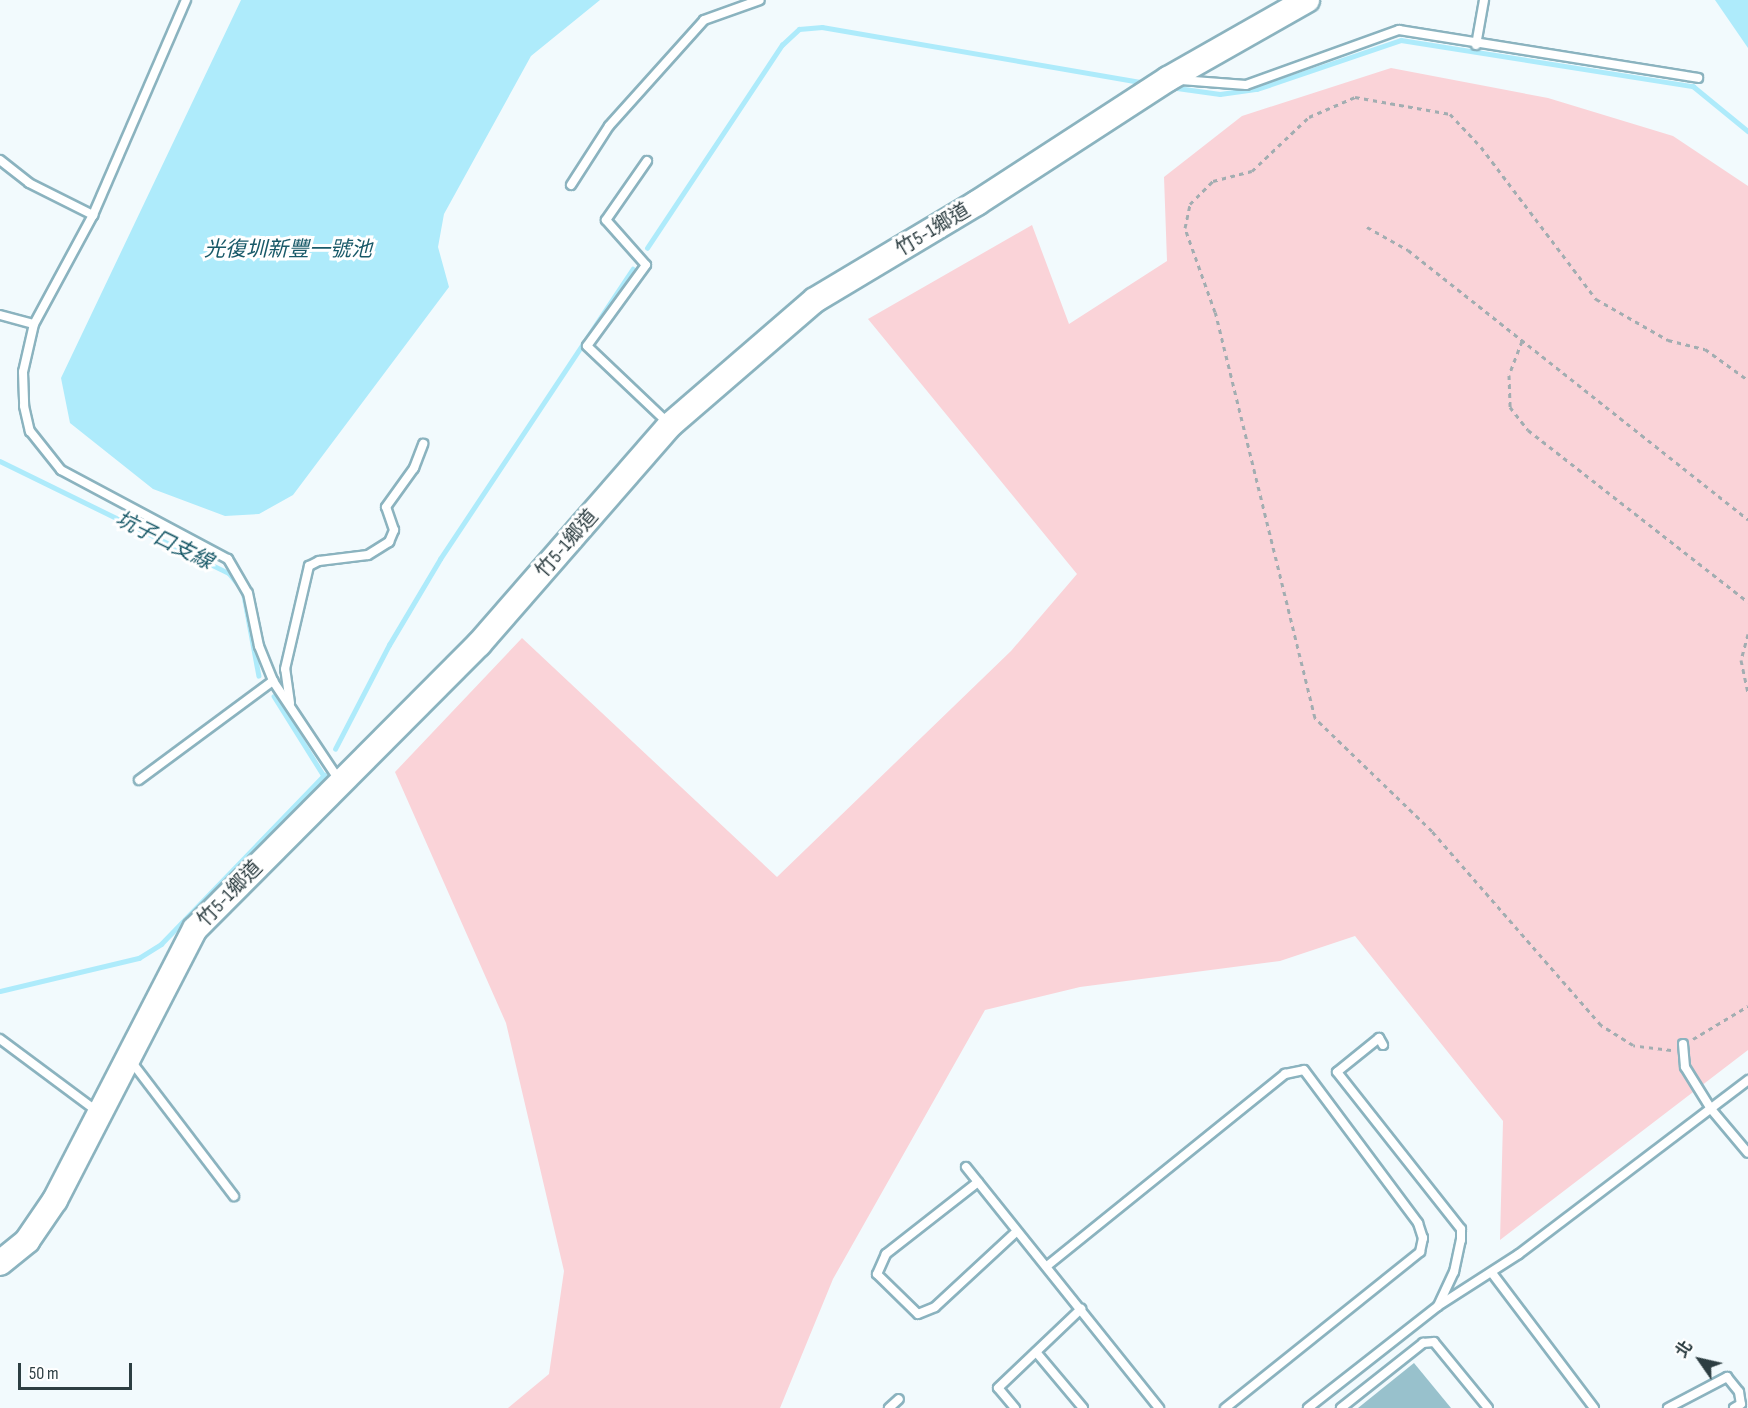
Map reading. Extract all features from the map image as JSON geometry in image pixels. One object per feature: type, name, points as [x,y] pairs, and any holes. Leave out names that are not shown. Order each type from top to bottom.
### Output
[{"type":"street","name":"竹5-1鄉道","points":[[0,1263],[33,1233],[55,1200],[159,1003],[176,960],[195,929],[339,780],[479,645],[670,425],[815,300],[977,203],[1168,79],[1308,0]]},
{"type":"lane","points":[[186,0],[93,215],[34,324],[22,372],[24,406],[30,431],[41,450],[61,470],[100,494],[228,560],[248,593],[258,646],[273,681],[290,703],[339,780]]},
{"type":"lane","points":[[571,185],[609,126],[704,20],[760,0]]},
{"type":"lane","points":[[1476,45],[1484,0]]},
{"type":"lane","points":[[1168,79],[1246,86],[1399,30],[1476,45],[1698,78]]},
{"type":"lane","points":[[0,160],[29,183],[93,215]]},
{"type":"lane","points":[[648,161],[606,220],[646,265],[587,346],[670,425]]},
{"type":"lane","points":[[0,315],[34,324]]},
{"type":"lane","points":[[290,703],[285,669],[309,566],[319,561],[368,555],[389,542],[394,530],[386,507],[414,468],[423,444]]},
{"type":"lane","points":[[139,780],[273,681]]},
{"type":"lane","points":[[1383,1045],[1379,1038],[1337,1072],[1461,1228],[1454,1272],[1438,1306]]},
{"type":"lane","points":[[0,1039],[100,1113]]},
{"type":"lane","points":[[1683,1044],[1685,1067],[1711,1109],[1748,1153]]},
{"type":"lane","points":[[129,1058],[234,1196]]},
{"type":"lane","points":[[1047,1266],[1285,1074],[1304,1070],[1418,1222],[1424,1238],[1420,1252],[1225,1408]]},
{"type":"lane","points":[[1308,1408],[1438,1306],[1492,1273],[1747,1083]]},
{"type":"lane","points":[[966,1167],[1016,1233],[1047,1266],[1160,1408]]},
{"type":"lane","points":[[978,1182],[886,1254],[877,1274],[906,1306],[918,1314],[935,1307],[1016,1233]]},
{"type":"lane","points":[[1492,1273],[1594,1408]]},
{"type":"lane","points":[[1015,1408],[998,1388],[1081,1309]]},
{"type":"lane","points":[[1341,1408],[1423,1343],[1434,1342],[1488,1408]]},
{"type":"lane","points":[[1036,1352],[1083,1408]]},
{"type":"lane","points":[[1668,1408],[1727,1377],[1739,1392],[1741,1404],[1734,1408]]},
{"type":"lane","points":[[890,1408],[899,1399]]},
{"type":"path","points":[[1748,380],[1705,349],[1668,340],[1596,299],[1481,147],[1450,114],[1355,97],[1309,117],[1252,171],[1213,181],[1190,204],[1185,228],[1215,312],[1315,718],[1432,831],[1601,1025],[1633,1045],[1673,1051],[1748,1006]]},
{"type":"path","points":[[1367,227],[1408,250],[1748,519]]},
{"type":"path","points":[[1522,341],[1509,375],[1510,407],[1527,430],[1748,602]]},
{"type":"path","points":[[1748,634],[1741,660],[1748,694]]},
{"type":"shaded area","points":[[1391,68],[1548,98],[1673,136],[1748,186],[1748,1050],[1500,1240],[1503,1121],[1355,936],[1280,961],[1080,987],[985,1010],[833,1279],[780,1408],[508,1408],[549,1374],[564,1271],[506,1023],[395,772],[522,638],[777,877],[1011,651],[1077,574],[868,319],[1032,225],[1069,324],[1167,261],[1164,177],[1242,116]]},
{"type":"water","name":"光復圳新豐一號池","points":[[241,0],[600,0],[531,56],[444,214],[438,247],[449,287],[293,495],[259,514],[225,516],[153,489],[70,423],[61,378]]},
{"type":"water","points":[[1715,0],[1748,0],[1748,48]]},
{"type":"building","points":[[1414,1363],[1451,1408],[1358,1408]]},
{"type":"waterway","points":[[647,248],[782,45],[799,29],[822,27],[1141,82]]},
{"type":"waterway","points":[[1177,88],[1220,94],[1257,89],[1401,40],[1693,86],[1748,131]]},
{"type":"waterway","points":[[335,749],[389,645],[440,559],[633,269]]},
{"type":"waterway","name":"坑子口支線","points":[[0,461],[229,573],[243,590],[259,676]]},
{"type":"waterway","name":"坑子口支線","points":[[274,696],[324,776]]},
{"type":"waterway","points":[[0,991],[139,958],[161,944],[324,775]]}]
